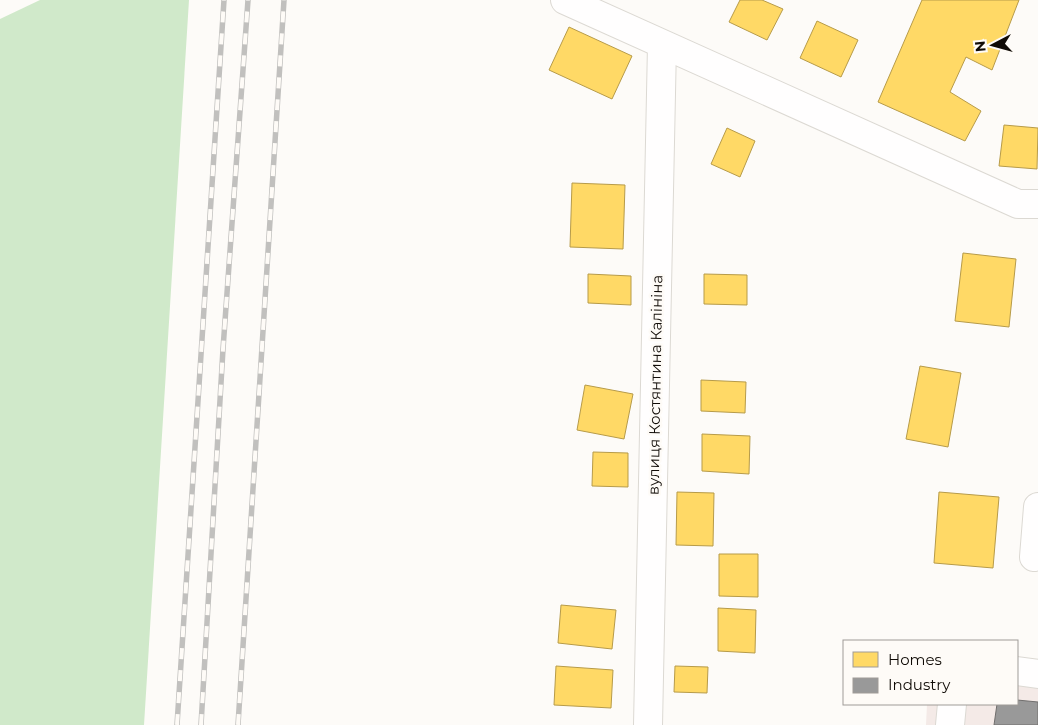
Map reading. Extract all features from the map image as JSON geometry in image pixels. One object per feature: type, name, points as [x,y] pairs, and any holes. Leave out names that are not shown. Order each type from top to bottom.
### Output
[{"type":"street","points":[[565,0],[1018,204],[1038,204]]},
{"type":"street","name":"вулиця Костянтина Калініна","points":[[648,725],[662,45]]},
{"type":"street","points":[[1034,557],[1038,507]]},
{"type":"street","points":[[1018,671],[1038,674]]},
{"type":"street","points":[[950,725],[952,705]]},
{"type":"shaded area","points":[[1018,657],[1038,660],[1038,725],[926,725],[927,705],[1018,705]]},
{"type":"green space","points":[[40,0],[189,0],[144,725],[0,725],[0,19]]},
{"type":"building: Homes","points":[[740,0],[762,0],[783,9],[767,40],[729,22]]},
{"type":"building: Homes","points":[[922,0],[1019,0],[992,70],[966,57],[950,92],[981,111],[965,141],[878,102]]},
{"type":"building: Homes","points":[[817,21],[858,40],[841,77],[800,58]]},
{"type":"building: Homes","points":[[569,27],[632,56],[612,99],[549,70]]},
{"type":"building: Homes","points":[[1004,125],[1038,128],[1037,169],[999,166]]},
{"type":"building: Homes","points":[[727,128],[755,141],[740,177],[711,164]]},
{"type":"building: Homes","points":[[572,183],[625,185],[623,249],[570,247]]},
{"type":"building: Homes","points":[[963,253],[1016,259],[1009,327],[955,321]]},
{"type":"building: Homes","points":[[588,274],[631,276],[631,305],[588,303]]},
{"type":"building: Homes","points":[[704,274],[747,275],[747,305],[704,304]]},
{"type":"building: Homes","points":[[920,366],[961,373],[948,447],[906,439]]},
{"type":"building: Homes","points":[[701,380],[746,382],[745,413],[701,411]]},
{"type":"building: Homes","points":[[585,385],[633,394],[624,439],[577,430]]},
{"type":"building: Homes","points":[[702,434],[750,436],[749,474],[702,471]]},
{"type":"building: Homes","points":[[593,452],[628,453],[628,487],[592,486]]},
{"type":"building: Homes","points":[[677,492],[714,493],[713,546],[676,545]]},
{"type":"building: Homes","points":[[939,492],[999,497],[993,568],[934,563]]},
{"type":"building: Homes","points":[[719,554],[758,554],[758,597],[719,596]]},
{"type":"building: Homes","points":[[561,605],[616,610],[612,649],[558,643]]},
{"type":"building: Homes","points":[[718,608],[756,610],[755,653],[718,651]]},
{"type":"building: Homes","points":[[556,666],[613,670],[611,708],[554,705]]},
{"type":"building: Homes","points":[[675,666],[708,667],[707,693],[674,692]]},
{"type":"building: Industry","points":[[1018,700],[1038,702],[1038,725],[994,725],[997,705],[1018,705]]},
{"type":"railway","points":[[177,725],[224,0]]},
{"type":"railway","points":[[201,725],[223,349],[248,0]]},
{"type":"railway","points":[[238,725],[284,0]]}]
